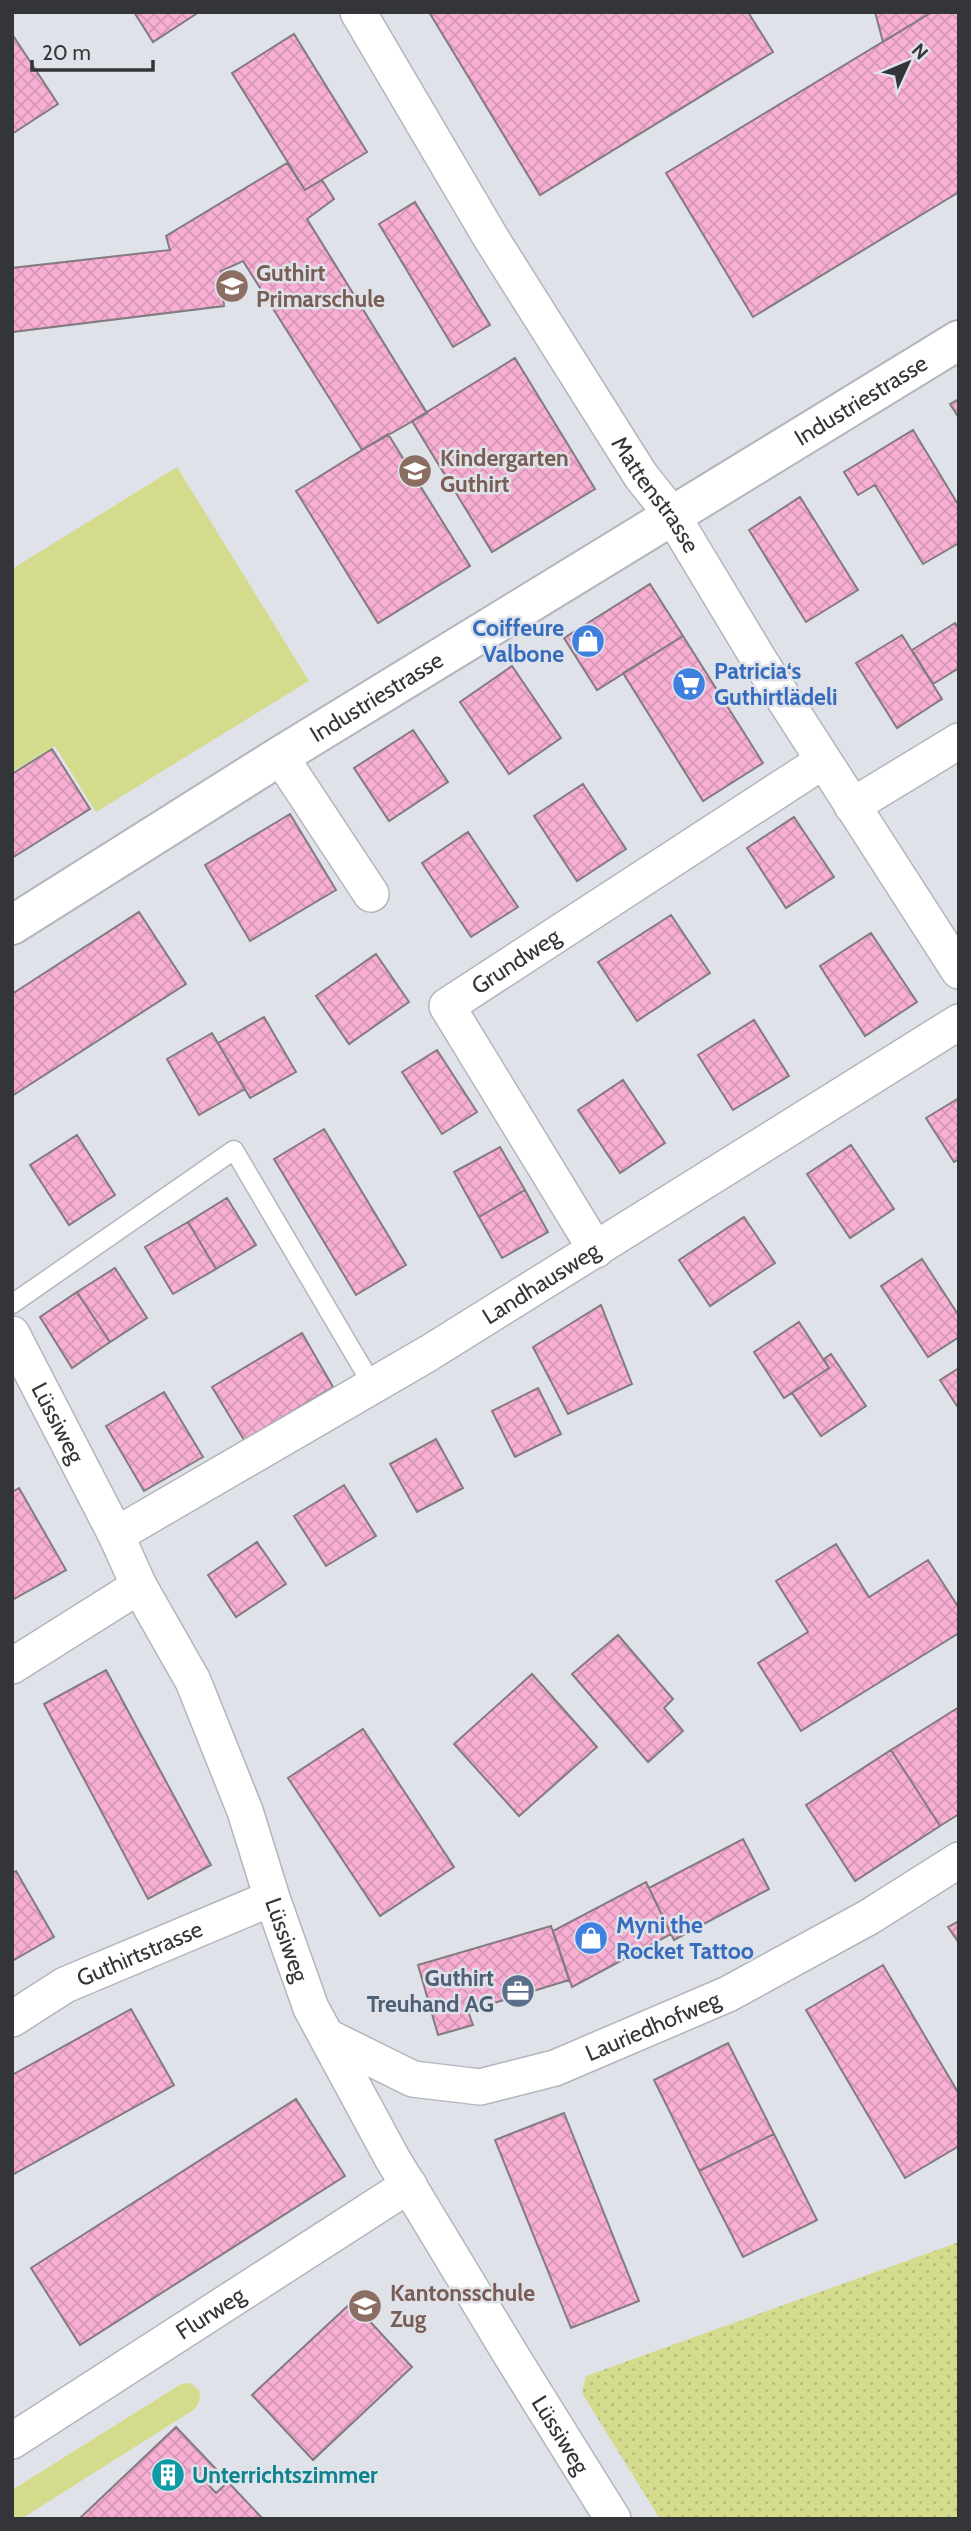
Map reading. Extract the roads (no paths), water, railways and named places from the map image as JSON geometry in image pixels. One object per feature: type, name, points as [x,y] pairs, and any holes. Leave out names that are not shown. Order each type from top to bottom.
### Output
[{"type":"street","name":"Mattenstrasse","points":[[358,12],[491,238],[641,476],[672,515],[823,761],[959,971]]},
{"type":"street","name":"Industriestrasse","points":[[12,925],[279,756],[959,340]]},
{"type":"street","points":[[852,806],[959,741]]},
{"type":"street","points":[[279,756],[370,894]]},
{"type":"street","name":"Grundweg","points":[[596,1250],[447,1006],[823,761]]},
{"type":"street","name":"Landhausweg","points":[[116,1535],[429,1353],[959,1022]]},
{"type":"street","name":"Lüssiweg","points":[[12,1334],[116,1535],[139,1586],[193,1681],[245,1811],[311,2008],[409,2185],[613,2519]]},
{"type":"street","points":[[12,1666],[139,1586]]},
{"type":"street","name":"Lauriedhofweg","points":[[328,2037],[413,2079],[480,2087],[555,2068],[728,1994],[869,1917],[959,1860]]},
{"type":"street","name":"Guthirtstrasse","points":[[12,2020],[65,1986],[272,1898]]},
{"type":"street","name":"Flurweg","points":[[12,2441],[409,2185]]},
{"type":"lane","points":[[12,1304],[234,1150],[373,1386]]},
{"type":"place","name":"Guthirt Primarschule","points":[[232,286]]},
{"type":"place","name":"Kindergarten Guthirt","points":[[415,471]]},
{"type":"place","name":"Coiffeure Valbone","points":[[588,641]]},
{"type":"place","name":"Patricia‘s Guthirtlädeli","points":[[689,684]]},
{"type":"place","name":"Myni the Rocket Tattoo","points":[[591,1938]]},
{"type":"place","name":"Guthirt Treuhand AG","points":[[518,1991]]},
{"type":"place","name":"Kantonsschule Zug","points":[[365,2306]]},
{"type":"place","name":"Unterrichtszimmer","points":[[168,2475]]}]
